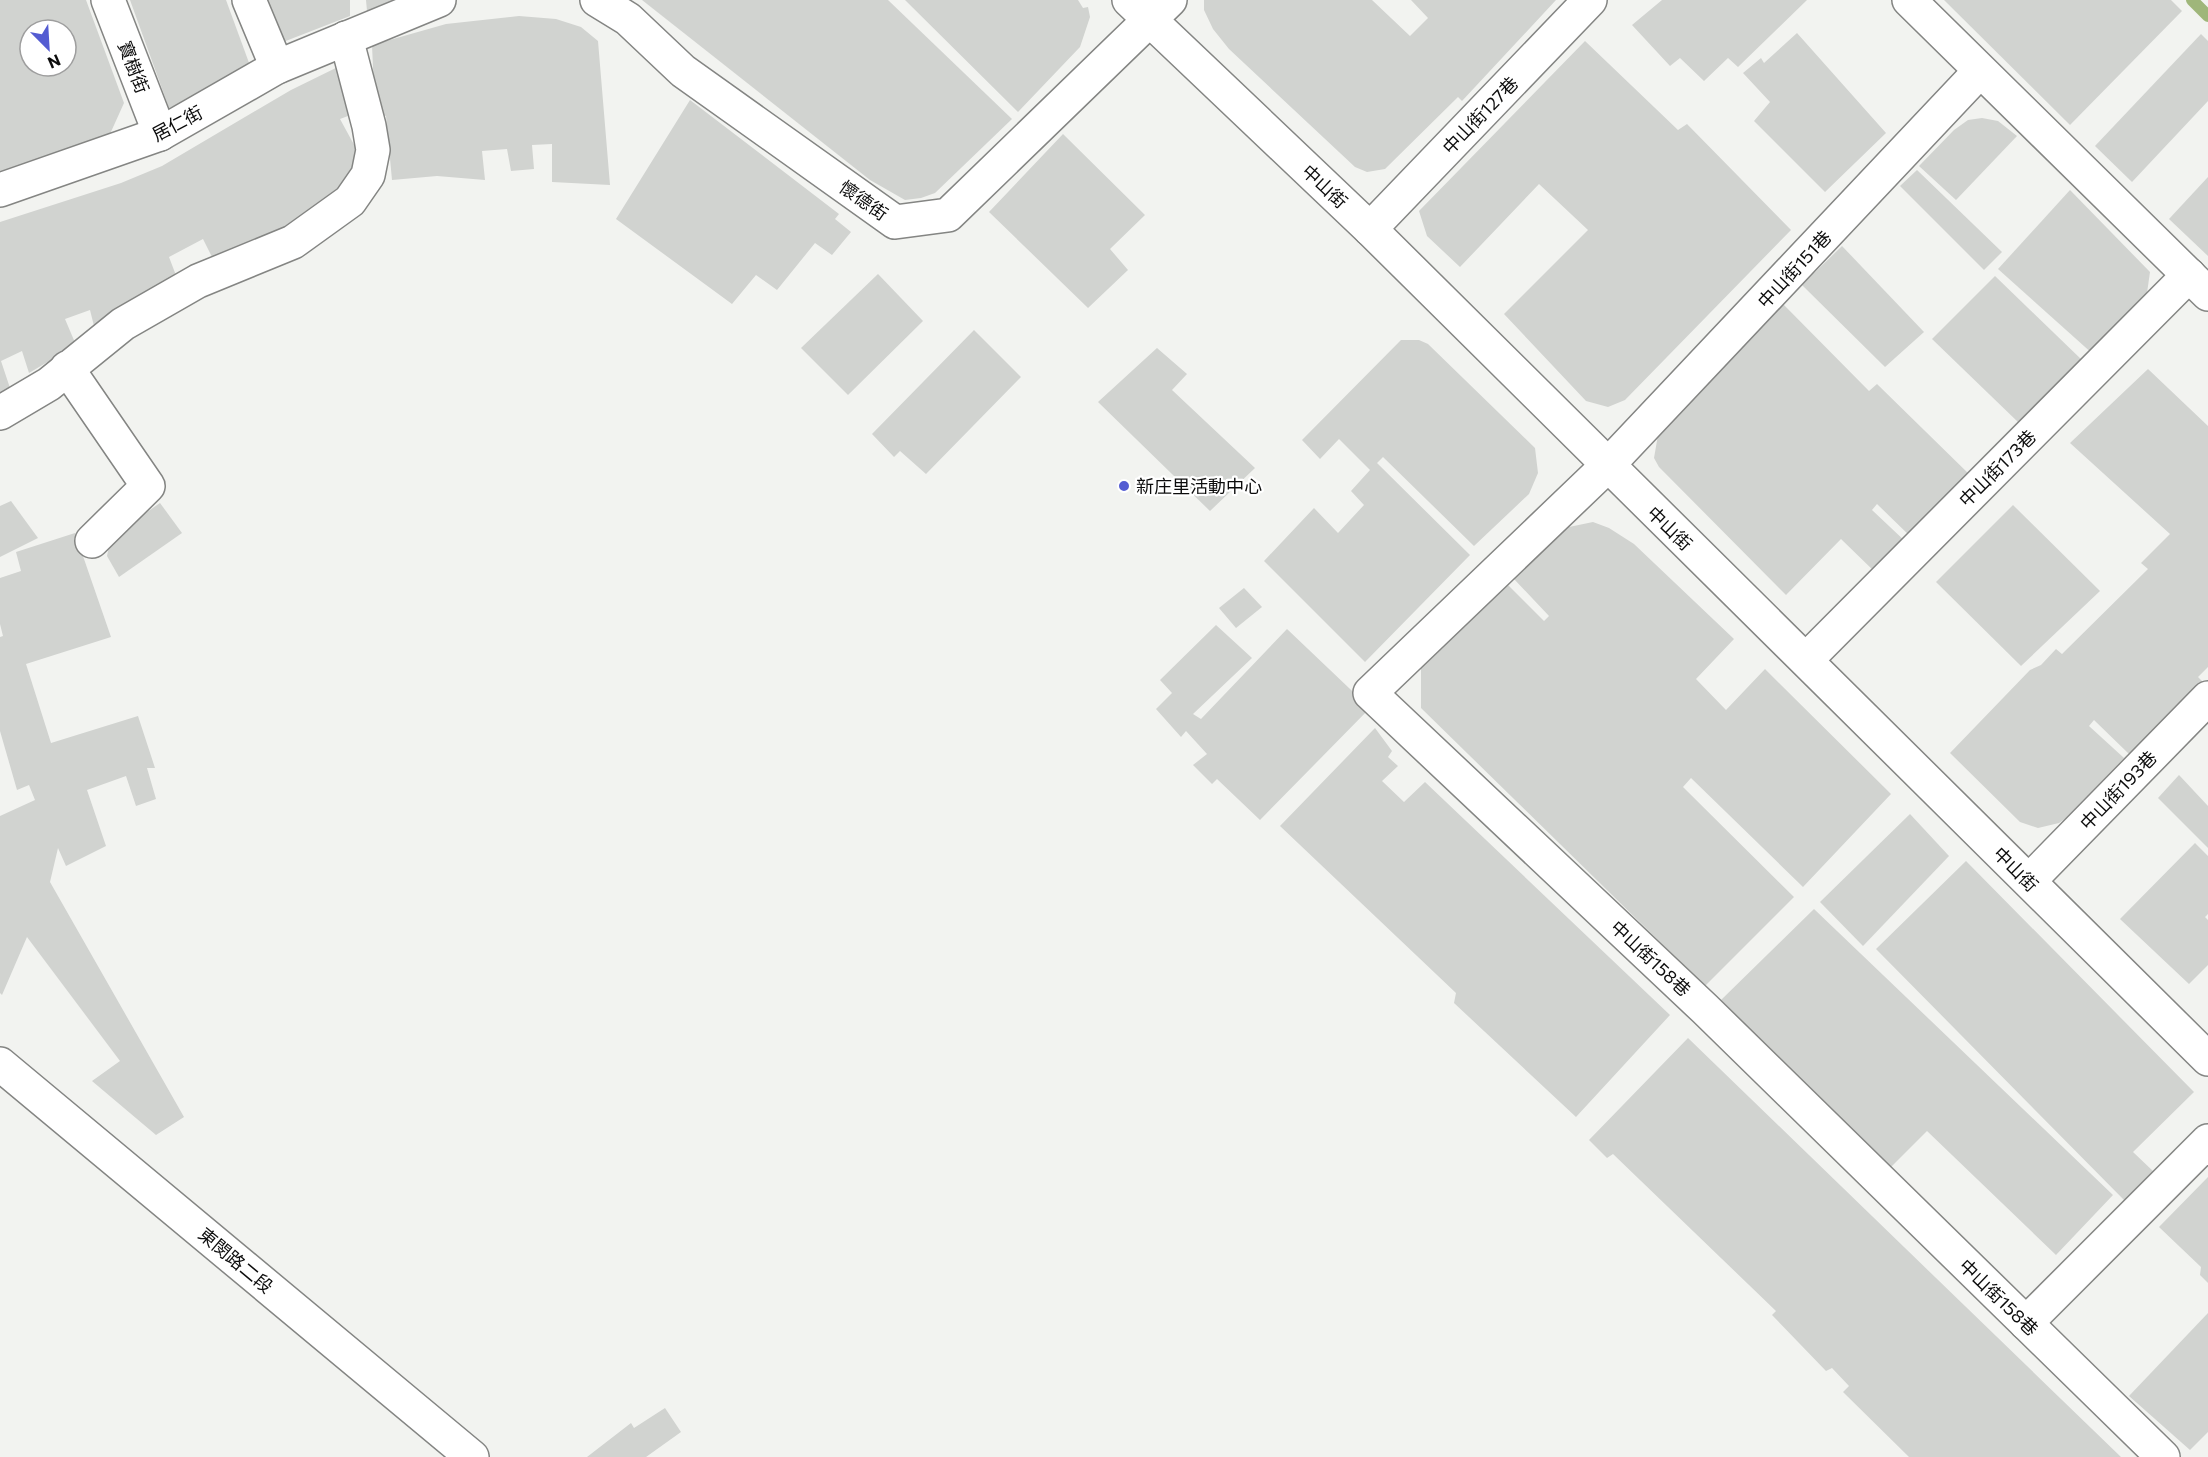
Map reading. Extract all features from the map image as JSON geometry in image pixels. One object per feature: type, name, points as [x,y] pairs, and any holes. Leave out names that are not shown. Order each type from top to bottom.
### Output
[{"type":"street","name":"寶樹街","points":[[108,0],[160,134]]},
{"type":"street","points":[[249,0],[277,66]]},
{"type":"street","points":[[0,412],[49,384],[123,324],[198,281],[293,242],[350,201],[368,175],[373,150],[346,38],[439,0]]},
{"type":"street","name":"懷德街","points":[[597,0],[628,19],[683,71],[895,222],[948,215],[1150,7]]},
{"type":"street","name":"中山街127巷","points":[[1370,229],[1590,0]]},
{"type":"street","points":[[1909,0],[2198,284]]},
{"type":"street","name":"中山街","points":[[1150,7],[1607,466],[2208,1059]]},
{"type":"street","name":"居仁街","points":[[0,190],[160,134],[277,66],[346,38]]},
{"type":"street","name":"中山街151巷","points":[[1607,466],[1980,71]]},
{"type":"street","name":"中山街173巷","points":[[1806,660],[2198,284]]},
{"type":"street","points":[[67,368],[148,486],[92,541]]},
{"type":"street","name":"中山街158巷","points":[[1607,466],[1370,693],[1705,1009],[2163,1457]]},
{"type":"street","name":"中山街193巷","points":[[2029,881],[2208,698]]},
{"type":"street","name":"東閔路二段","points":[[0,1064],[472,1457]]},
{"type":"street","points":[[2026,1323],[2208,1141]]},
{"type":"building","points":[[0,0],[86,0],[124,103],[110,134],[0,173]]},
{"type":"building","points":[[130,0],[226,0],[252,71],[169,108]]},
{"type":"building","points":[[260,0],[350,0],[350,16],[278,44]]},
{"type":"building","points":[[366,0],[394,0],[367,11]]},
{"type":"building","points":[[642,0],[888,0],[1012,119],[935,193],[905,200],[870,180]]},
{"type":"building","points":[[905,0],[1078,0],[1083,8],[1088,7],[1090,17],[1080,47],[1018,112]]},
{"type":"building","points":[[1204,0],[1372,0],[1410,36],[1428,18],[1411,0],[1556,0],[1462,101],[1458,97],[1385,169],[1367,172],[1355,167],[1229,49],[1213,29],[1204,10]]},
{"type":"building","points":[[1662,0],[1807,0],[1738,67],[1728,58],[1704,81],[1680,58],[1670,66],[1632,25]]},
{"type":"building","points":[[1944,0],[2171,0],[2182,11],[2070,125]]},
{"type":"building","points":[[519,16],[556,19],[581,27],[598,41],[610,185],[552,182],[552,144],[532,145],[534,169],[511,171],[507,149],[482,151],[485,180],[437,176],[392,180],[386,116],[375,113],[372,45],[446,24]]},
{"type":"building","points":[[1797,33],[1886,133],[1825,192],[1754,121],[1770,102],[1743,73],[1761,58],[1764,63]]},
{"type":"building","points":[[2201,34],[2208,41],[2208,101],[2132,182],[2095,146]]},
{"type":"building","points":[[1585,41],[1678,130],[1687,124],[1791,230],[1625,400],[1608,407],[1586,401],[1504,314],[1588,230],[1539,184],[1460,267],[1427,236],[1419,211]]},
{"type":"building","points":[[346,63],[356,113],[340,119],[364,163],[315,220],[215,263],[203,239],[169,257],[177,278],[95,330],[90,310],[65,319],[76,345],[29,373],[22,351],[1,361],[13,397],[0,405],[0,222],[121,183],[162,166],[291,90]]},
{"type":"building","points":[[690,100],[839,214],[835,219],[851,232],[832,255],[815,243],[777,290],[756,275],[732,304],[616,219]]},
{"type":"building","points":[[1982,118],[1998,121],[2017,136],[1956,200],[1919,166],[1954,130],[1968,120]]},
{"type":"building","points":[[1063,134],[1145,215],[1110,249],[1128,270],[1088,308],[989,212]]},
{"type":"building","points":[[1917,170],[2002,252],[1984,270],[1900,186]]},
{"type":"building","points":[[2208,177],[2208,256],[2169,219]]},
{"type":"building","points":[[2070,190],[2150,272],[2146,300],[2094,355],[1998,269]]},
{"type":"building","points":[[1842,246],[1924,332],[1885,367],[1802,285]]},
{"type":"building","points":[[878,274],[923,321],[848,395],[801,348]]},
{"type":"building","points":[[1995,276],[2083,361],[2019,423],[1932,339]]},
{"type":"building","points":[[1783,304],[1869,391],[1877,384],[1971,476],[1913,539],[1877,504],[1872,510],[1907,543],[1877,574],[1841,539],[1786,595],[1659,467],[1654,458],[1658,435]]},
{"type":"building","points":[[974,330],[1021,377],[926,474],[900,451],[894,457],[872,434]]},
{"type":"building","points":[[1401,340],[1419,340],[1428,344],[1535,448],[1538,473],[1529,494],[1474,546],[1383,457],[1377,463],[1470,555],[1365,662],[1264,561],[1314,508],[1338,533],[1364,505],[1351,491],[1370,470],[1339,439],[1320,459],[1302,440]]},
{"type":"building","points":[[1157,348],[1187,374],[1172,390],[1255,468],[1210,511],[1098,402]]},
{"type":"building","points":[[2148,369],[2208,426],[2208,667],[2198,677],[2203,682],[2129,754],[2094,720],[2089,726],[2124,758],[2066,818],[2059,823],[2038,828],[2020,822],[1950,753],[2030,670],[2041,665],[2056,649],[2062,654],[2148,569],[2141,563],[2170,534],[2070,443]]},
{"type":"building","points":[[11,501],[38,538],[0,557],[0,506]]},
{"type":"building","points":[[160,503],[182,533],[119,577],[107,556],[111,537]]},
{"type":"building","points":[[2013,505],[2100,591],[2021,666],[1936,582]]},
{"type":"building","points":[[1593,522],[1609,528],[1634,544],[1734,639],[1696,679],[1726,710],[1765,669],[1891,794],[1803,887],[1691,778],[1683,787],[1794,897],[1705,986],[1421,708],[1421,668],[1508,585],[1544,621],[1549,616],[1514,579],[1569,527]]},
{"type":"building","points":[[75,533],[111,637],[26,664],[51,743],[138,716],[155,768],[147,768],[156,799],[136,806],[126,776],[87,790],[106,846],[66,866],[58,848],[50,882],[184,1117],[156,1135],[92,1081],[120,1061],[27,937],[2,995],[0,993],[0,816],[35,800],[29,785],[17,790],[0,731],[0,637],[3,636],[0,624],[0,578],[21,571],[16,552]]},
{"type":"building","points":[[1244,588],[1262,607],[1236,628],[1219,608]]},
{"type":"building","points":[[1216,625],[1252,658],[1193,714],[1201,719],[1287,629],[1370,708],[1260,820],[1217,779],[1212,784],[1193,765],[1207,754],[1186,731],[1181,737],[1156,709],[1172,693],[1160,680]]},
{"type":"building","points":[[1375,728],[1392,751],[1388,757],[1398,766],[1382,781],[1404,802],[1425,782],[1670,1015],[1576,1117],[1454,1003],[1456,993],[1280,826]]},
{"type":"building","points":[[2179,775],[2208,806],[2208,848],[2158,798]]},
{"type":"building","points":[[1910,814],[1949,856],[1863,946],[1820,902]]},
{"type":"building","points":[[2195,843],[2208,856],[2208,914],[2205,917],[2208,920],[2208,965],[2189,984],[2120,919]]},
{"type":"building","points":[[1966,861],[2194,1092],[2133,1152],[2154,1172],[2125,1201],[1876,949]]},
{"type":"building","points":[[1814,909],[2113,1195],[2056,1255],[1927,1131],[1891,1167],[1721,1000]]},
{"type":"building","points":[[1688,1038],[2121,1457],[1909,1457],[1843,1392],[1849,1386],[1832,1368],[1826,1371],[1772,1315],[1776,1311],[1613,1154],[1607,1158],[1589,1140]]},
{"type":"building","points":[[2208,1177],[2208,1283],[2200,1275],[2201,1267],[2159,1227]]},
{"type":"building","points":[[2208,1313],[2208,1432],[2190,1450],[2129,1396]]},
{"type":"building","points":[[665,1408],[681,1432],[646,1457],[587,1457],[631,1423],[634,1428]]},
{"type":"waterway","points":[[2192,0],[2208,16]]},
{"type":"place","name":"新庄里活動中心","points":[[1124,486]]}]
